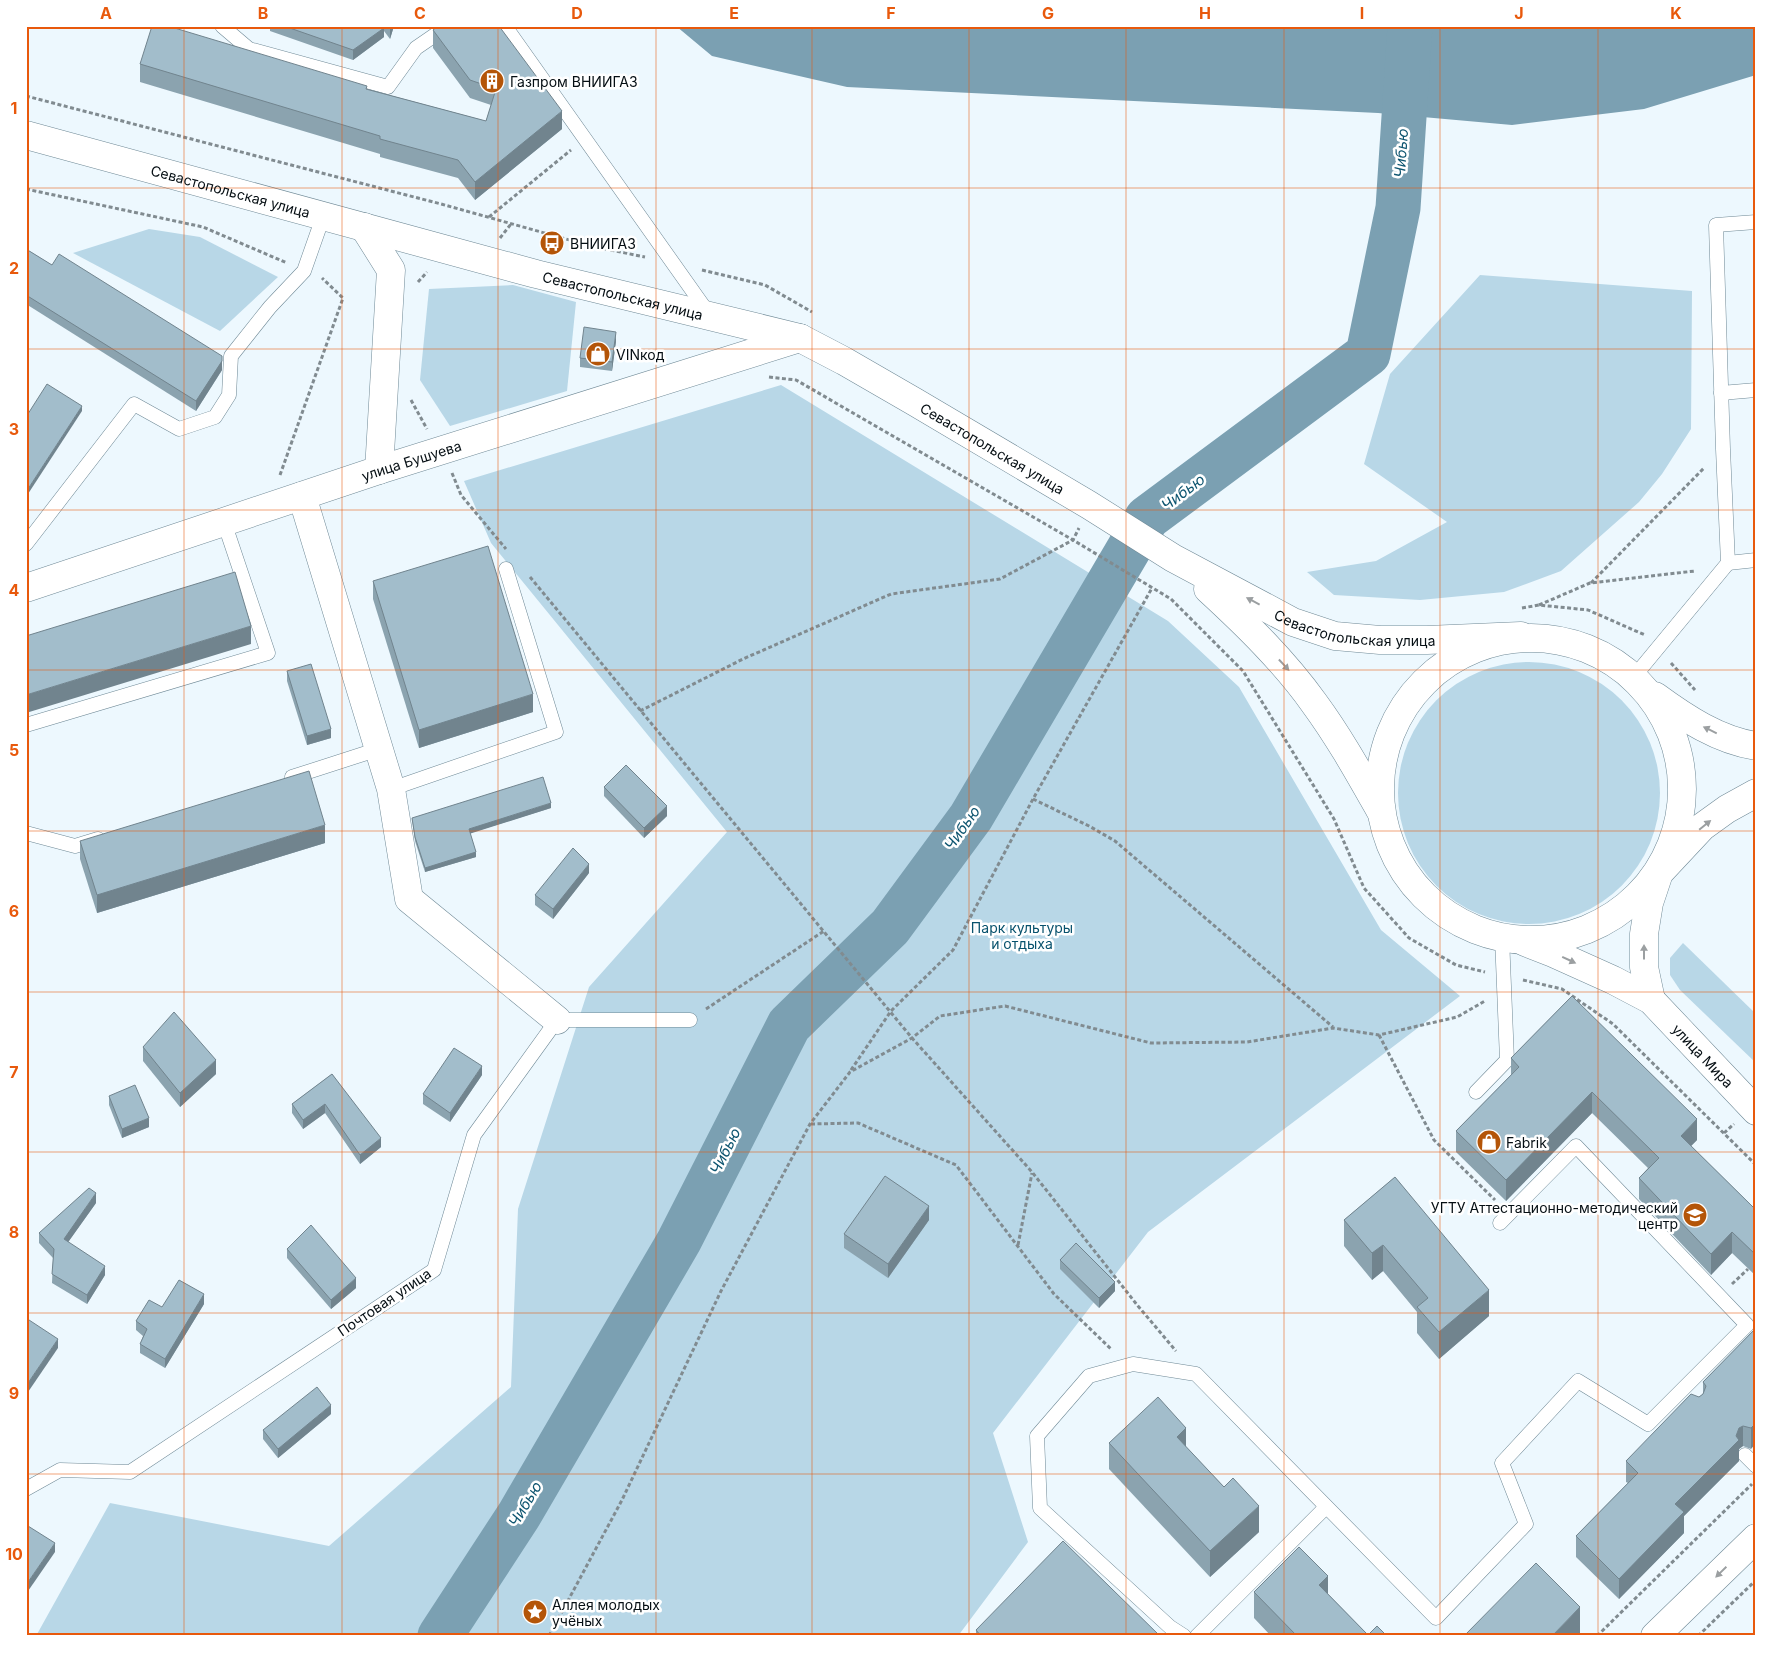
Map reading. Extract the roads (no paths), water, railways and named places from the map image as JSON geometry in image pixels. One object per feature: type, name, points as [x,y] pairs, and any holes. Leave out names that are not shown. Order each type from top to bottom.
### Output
[{"type":"main road","name":"Севастопольская улица","points":[[26,135],[536,274],[800,338],[844,361],[1089,505],[1173,558],[1293,622],[1335,636],[1357,639],[1389,640],[1521,636]]},
{"type":"main road","points":[[364,227],[391,270],[379,470]]},
{"type":"main road","name":"улица Бушуева","points":[[26,588],[379,470],[447,462],[800,338]]},
{"type":"main road","points":[[302,496],[391,789],[409,899],[557,1020]]},
{"type":"main road","name":"Севастопольская улица","points":[[1173,558],[1233,612],[1289,670],[1338,736],[1380,810]]},
{"type":"main road","points":[[1756,746],[1720,735],[1696,723],[1641,685],[1613,660],[1569,641],[1521,636],[1474,647],[1433,672],[1402,708],[1382,757],[1380,810],[1396,860],[1428,902],[1472,930],[1513,939],[1576,935],[1623,911],[1702,827],[1727,809],[1756,793]]},
{"type":"main road","points":[[1641,685],[1673,734],[1684,781],[1678,828],[1659,872],[1649,903],[1644,934],[1644,967],[1651,1000]]},
{"type":"main road","name":"улица Мира","points":[[1513,939],[1553,952],[1651,1000],[1756,1111]]},
{"type":"main road","points":[[1655,1636],[1756,1538]]},
{"type":"lane","points":[[222,26],[249,49],[388,87],[416,48],[448,26]]},
{"type":"lane","points":[[505,26],[711,317]]},
{"type":"lane","points":[[26,544],[134,404],[179,429],[215,416],[229,395],[231,356],[270,307],[304,271],[323,217]]},
{"type":"lane","points":[[1641,685],[1724,567],[1716,225],[1756,222]]},
{"type":"lane","points":[[1721,393],[1756,390]]},
{"type":"lane","points":[[26,724],[268,653],[224,522]]},
{"type":"lane","points":[[1724,567],[1756,560]]},
{"type":"lane","points":[[391,789],[556,732],[506,570]]},
{"type":"lane","points":[[284,779],[379,749]]},
{"type":"lane","points":[[26,833],[75,846],[113,834]]},
{"type":"lane","points":[[1476,1092],[1507,1060],[1504,983],[1513,939]]},
{"type":"lane","points":[[557,1020],[690,1020]]},
{"type":"lane","name":"Почтовая улица","points":[[26,1490],[60,1470],[130,1472],[434,1270],[474,1135],[557,1020]]},
{"type":"lane","points":[[1184,1636],[1170,1627],[1040,1508],[1038,1436],[1089,1376],[1133,1364],[1196,1374],[1436,1618],[1526,1524],[1502,1463],[1578,1380],[1648,1424],[1747,1325],[1576,1146],[1504,1218]]},
{"type":"lane","points":[[1680,1392],[1691,1403]]},
{"type":"lane","points":[[1745,1455],[1756,1466]]},
{"type":"lane","points":[[1197,1636],[1326,1507]]},
{"type":"waterway","name":"Чибью","points":[[440,1636],[519,1515],[679,1241],[789,1025],[890,927],[971,817],[1147,518],[1368,354],[1398,208],[1410,26]]},
{"type":"place","name":"Газпром ВНИИГАЗ","points":[[492,81]]},
{"type":"place","name":"ВНИИГАЗ","points":[[552,243]]},
{"type":"place","name":"VINкод","points":[[598,354]]},
{"type":"place","name":"Fabrik","points":[[1489,1142]]},
{"type":"place","name":"УГТУ Аттестационно-методический центр","points":[[1695,1215]]},
{"type":"place","name":"Аллея молодых учёных","points":[[535,1612]]},
{"type":"park label","name":"Парк культуры и отдыха","points":[[1022,936]]}]
